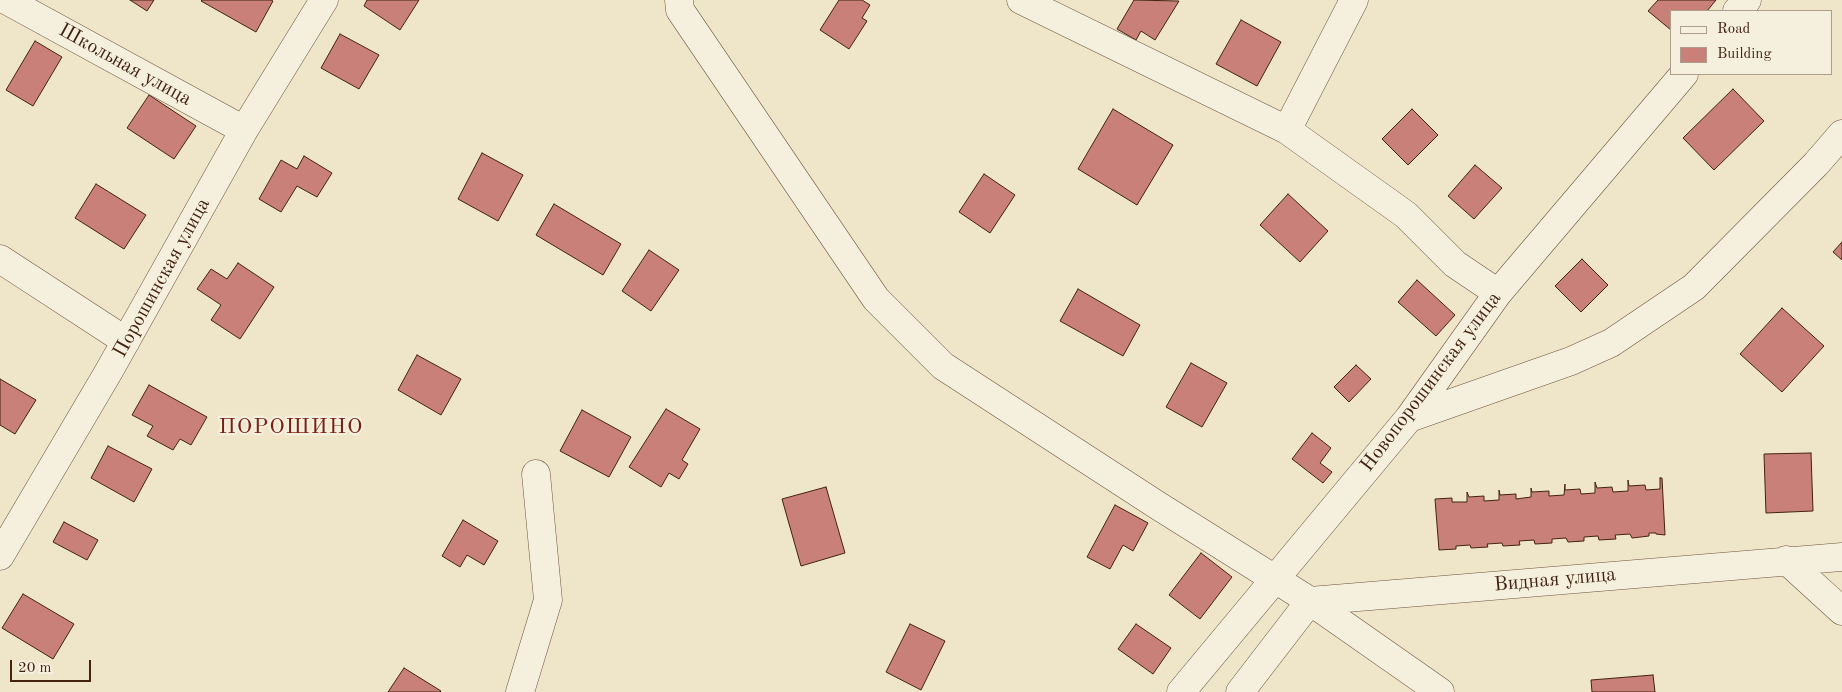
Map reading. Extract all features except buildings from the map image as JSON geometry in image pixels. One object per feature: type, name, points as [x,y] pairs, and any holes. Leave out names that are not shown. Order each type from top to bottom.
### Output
[{"type":"street","name":"Школьная улица","points":[[6,0],[244,130]]},
{"type":"street","name":"Порошинская улица","points":[[0,556],[126,341],[244,130],[324,0]]},
{"type":"street","points":[[679,0],[680,10],[876,299],[943,366],[1310,601],[1440,692]]},
{"type":"street","points":[[1020,0],[1287,130],[1406,215],[1455,264],[1498,293]]},
{"type":"street","points":[[1287,130],[1354,0]]},
{"type":"street","points":[[1738,10],[1747,0]]},
{"type":"street","name":"Новопорошинская улица","points":[[1181,692],[1409,418],[1498,293],[1683,75]]},
{"type":"street","points":[[1409,418],[1571,361],[1611,344],[1694,287],[1816,164],[1842,134]]},
{"type":"street","points":[[0,259],[126,341]]},
{"type":"street","points":[[520,692],[548,600],[536,474]]},
{"type":"street","name":"Видная улица","points":[[1310,601],[1786,560],[1842,557]]},
{"type":"street","points":[[1786,560],[1842,611]]},
{"type":"street","points":[[1240,692],[1310,601]]},
{"type":"district","name":"ПОРОШИНО","points":[[291,427]]}]
